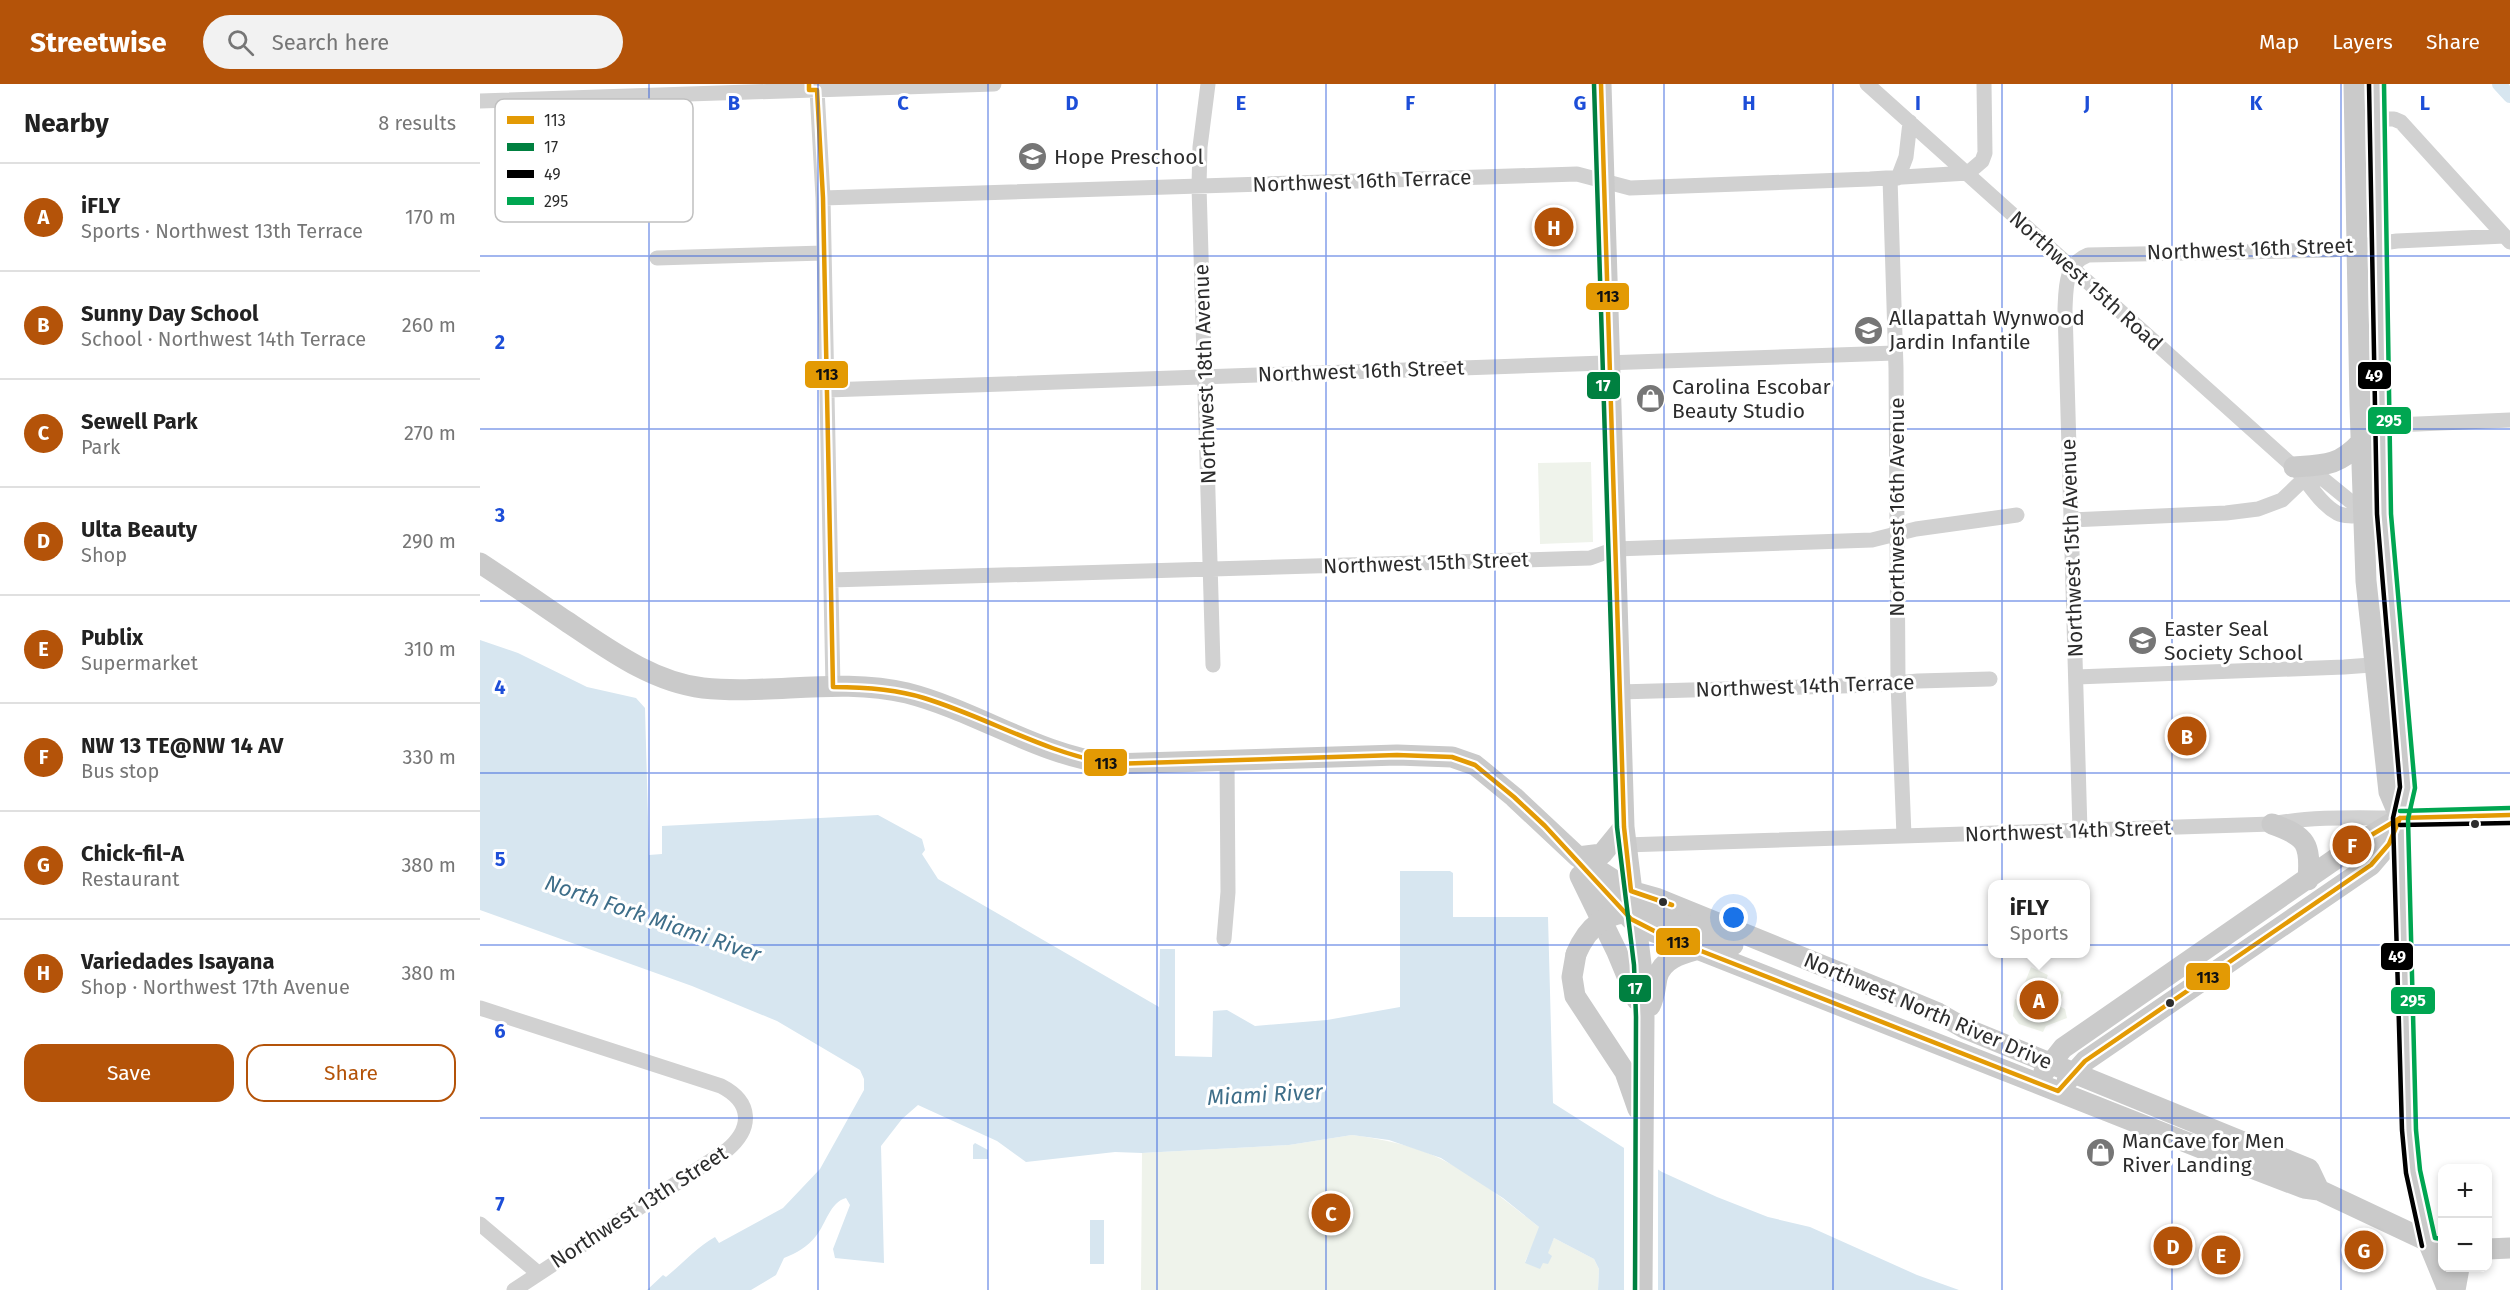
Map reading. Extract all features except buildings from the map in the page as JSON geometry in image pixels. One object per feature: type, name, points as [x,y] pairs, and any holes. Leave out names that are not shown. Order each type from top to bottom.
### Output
[{"type":"main road","points":[[1601,84],[1625,836],[1644,1017],[1642,1290]]},
{"type":"main road","points":[[2058,1091],[2085,1061],[2371,866],[2389,844],[2400,818],[2408,788],[2397,663],[2361,434],[2354,84]]},
{"type":"main road","points":[[2376,84],[2382,426],[2367,590],[2389,792],[2400,818],[2408,1123],[2413,1172],[2448,1290]]},
{"type":"main road","points":[[2299,473],[2338,461],[2361,434]]},
{"type":"main road","name":"Northwest North River Drive","points":[[480,563],[612,652],[674,682],[718,689],[834,687],[894,690],[924,698],[1048,750],[1082,760],[1127,764],[1397,755],[1441,756],[1464,760],[1475,765],[1514,797],[1572,852],[1597,885],[1635,923],[2304,1188],[2319,1190],[2435,1245]]},
{"type":"main road","name":"Northwest 14th Street","points":[[2400,818],[2510,814]]},
{"type":"main road","points":[[2037,1082],[2063,1048],[2360,842],[2400,818]]},
{"type":"main road","points":[[2272,824],[2297,833],[2304,843],[2309,858],[2308,880]]},
{"type":"main road","points":[[1625,836],[1602,854],[1572,852],[1644,1017]]},
{"type":"main road","name":"Northwest North River Drive","points":[[1572,852],[1630,891],[1656,898],[1885,990],[1938,1013],[1964,1028],[2309,1169],[2319,1190]]},
{"type":"main road","points":[[1642,1128],[1637,1103],[1625,1072],[1575,996],[1572,977],[1576,954],[1585,936],[1599,922],[1612,915],[1631,911],[1650,913],[1902,1011],[1964,1028]]},
{"type":"main road","points":[[1644,1017],[1656,995],[1658,977],[1663,967],[1676,957],[1699,949]]},
{"type":"main road","points":[[2492,1249],[2510,1248]]},
{"type":"main road","points":[[2456,1290],[2458,1272]]},
{"type":"street","points":[[531,99],[812,88],[993,84]]},
{"type":"street","name":"Northwest 18th Avenue","points":[[1208,84],[1200,147],[1198,186],[1213,666]]},
{"type":"street","name":"Northwest 15th Road","points":[[1867,84],[2299,473],[2323,479],[2344,498],[2373,508]]},
{"type":"street","points":[[1968,173],[1980,162],[1985,153],[1984,84]]},
{"type":"street","points":[[812,88],[823,198],[834,687]]},
{"type":"street","points":[[480,101],[495,100]]},
{"type":"street","points":[[2376,119],[2394,119],[2401,122],[2508,239]]},
{"type":"street","points":[[1894,178],[1906,157],[1910,122]]},
{"type":"street","name":"Northwest 16th Terrace","points":[[823,198],[1578,174],[1630,188],[1968,173]]},
{"type":"street","name":"Northwest 16th Avenue","points":[[1894,178],[1898,683],[1904,836]]},
{"type":"street","name":"Northwest 16th Street","points":[[2071,267],[2088,255],[2332,250],[2379,243],[2508,239]]},
{"type":"street","points":[[657,258],[824,253]]},
{"type":"street","name":"Northwest 15th Avenue","points":[[2071,267],[2067,281],[2065,309],[2080,831]]},
{"type":"street","name":"Northwest 16th Street","points":[[827,390],[1895,352]]},
{"type":"street","points":[[2361,434],[2382,426],[2510,420]]},
{"type":"street","points":[[2071,520],[2233,513],[2258,509],[2282,500],[2299,473]]},
{"type":"street","name":"Northwest 15th Street","points":[[831,580],[1590,558],[1615,549],[1872,540],[1941,525],[2016,515]]},
{"type":"street","points":[[2076,677],[2397,663]]},
{"type":"street","name":"Northwest 14th Terrace","points":[[1619,692],[1990,679]]},
{"type":"street","points":[[1224,939],[1228,892],[1227,761]]},
{"type":"street","name":"Northwest 14th Street","points":[[1625,836],[1904,836],[2272,824],[2295,820],[2400,818]]},
{"type":"street","name":"Northwest 13th Street","points":[[480,1008],[721,1086],[738,1096],[744,1111],[742,1135],[727,1150],[514,1290]]},
{"type":"street","points":[[480,1224],[538,1273]]},
{"type":"shaded area","points":[[1591,462],[1593,542],[1540,544],[1538,463]]},
{"type":"shaded area","points":[[2031,967],[2048,975],[2045,983],[2064,992],[2059,1006],[2065,1009],[2067,1018],[2046,1026],[2043,1032],[2019,1024],[2013,1016],[2015,999],[2018,1000]]},
{"type":"shaded area","points":[[1352,1135],[1408,1146],[1441,1159],[1467,1173],[1540,1228],[1525,1262],[1547,1253],[1554,1238],[1594,1259],[1599,1269],[1598,1290],[1141,1290],[1142,1153],[1289,1145]]},
{"type":"water","points":[[480,640],[518,653],[587,687],[636,698],[645,708],[649,855],[662,854],[662,826],[878,815],[922,839],[925,850],[922,854],[938,879],[1159,1007],[1160,949],[1175,949],[1175,1056],[1212,1057],[1213,1011],[1227,1010],[1255,1026],[1327,1020],[1400,1007],[1400,871],[1450,871],[1453,873],[1453,917],[1548,917],[1553,1103],[1662,1172],[1768,1217],[1810,1227],[1917,1275],[1959,1290],[1598,1290],[1599,1269],[1594,1259],[1554,1238],[1548,1253],[1552,1256],[1548,1264],[1543,1263],[1540,1269],[1525,1263],[1539,1227],[1503,1198],[1441,1158],[1389,1140],[1352,1135],[1289,1145],[1142,1153],[1115,1152],[1026,1162],[997,1141],[918,1105],[902,1119],[881,1146],[884,1263],[835,1258],[833,1249],[850,1205],[846,1198],[836,1204],[820,1231],[809,1243],[784,1258],[776,1275],[751,1290],[647,1290],[708,1241],[715,1237],[719,1243],[783,1208],[820,1169],[864,1090],[864,1079],[860,1070],[777,1021],[692,986],[480,910]]},
{"type":"water","points":[[975,1143],[988,1150],[988,1159],[973,1159]]},
{"type":"water","points":[[1090,1220],[1104,1220],[1104,1264],[1090,1264]]},
{"type":"pier","points":[[1624,1144],[1658,1166],[1658,1290],[1624,1290]]},
{"type":"waterway","points":[[2499,84],[2510,96]]},
{"type":"transit line","name":"113","points":[[809,84],[809,90],[817,90],[823,198],[833,687],[879,689],[913,695],[948,706],[1039,743],[1086,759],[1111,764],[1397,755],[1452,757],[1475,765],[1514,797],[1545,826],[1631,919],[1668,938],[2058,1091],[2085,1061],[2371,865],[2389,844],[2400,818]]},
{"type":"transit line","name":"17","points":[[1594,84],[1617,827],[1634,965],[1636,1017],[1635,1290]]},
{"type":"transit line","name":"113","points":[[1601,84],[1624,827],[1631,891],[1672,905]]},
{"type":"transit line","name":"49","points":[[2369,84],[2377,514],[2400,787],[2393,818],[2402,1130],[2406,1173],[2422,1246]]},
{"type":"transit line","name":"295","points":[[2384,84],[2391,514],[2415,788],[2408,819],[2416,1130],[2420,1170],[2435,1238],[2438,1238]]},
{"type":"transit line","name":"295","points":[[2400,811],[2510,808]]},
{"type":"transit line","name":"113","points":[[2368,837],[2400,818],[2510,815]]},
{"type":"transit line","name":"49","points":[[2400,825],[2510,823]]},
{"type":"place","name":"Hope Preschool","points":[[1033,157]]},
{"type":"place","name":"Variedades Isayana","points":[[1554,227]]},
{"type":"place","name":"Allapattah Wynwood Jardin Infantile","points":[[1868,330]]},
{"type":"place","name":"Carolina Escobar Beauty Studio","points":[[1651,399]]},
{"type":"place","name":"Easter Seal Society School","points":[[2143,641]]},
{"type":"place","name":"Sunny Day School","points":[[2187,736]]},
{"type":"place","name":"NW 13 TE@NW 14 AV","points":[[2352,845]]},
{"type":"place","name":"iFLY","points":[[2039,1000]]},
{"type":"place","name":"ManCave for Men River Landing","points":[[2101,1153]]},
{"type":"place","name":"Sewell Park","points":[[1331,1213]]},
{"type":"place","name":"Ulta Beauty","points":[[2173,1246]]},
{"type":"place","name":"Chick-fil-A","points":[[2364,1250]]},
{"type":"place","name":"Publix","points":[[2221,1255]]},
{"type":"water label","name":"North Fork Miami River","points":[[653,918]]},
{"type":"water label","name":"Miami River","points":[[1265,1094]]}]
